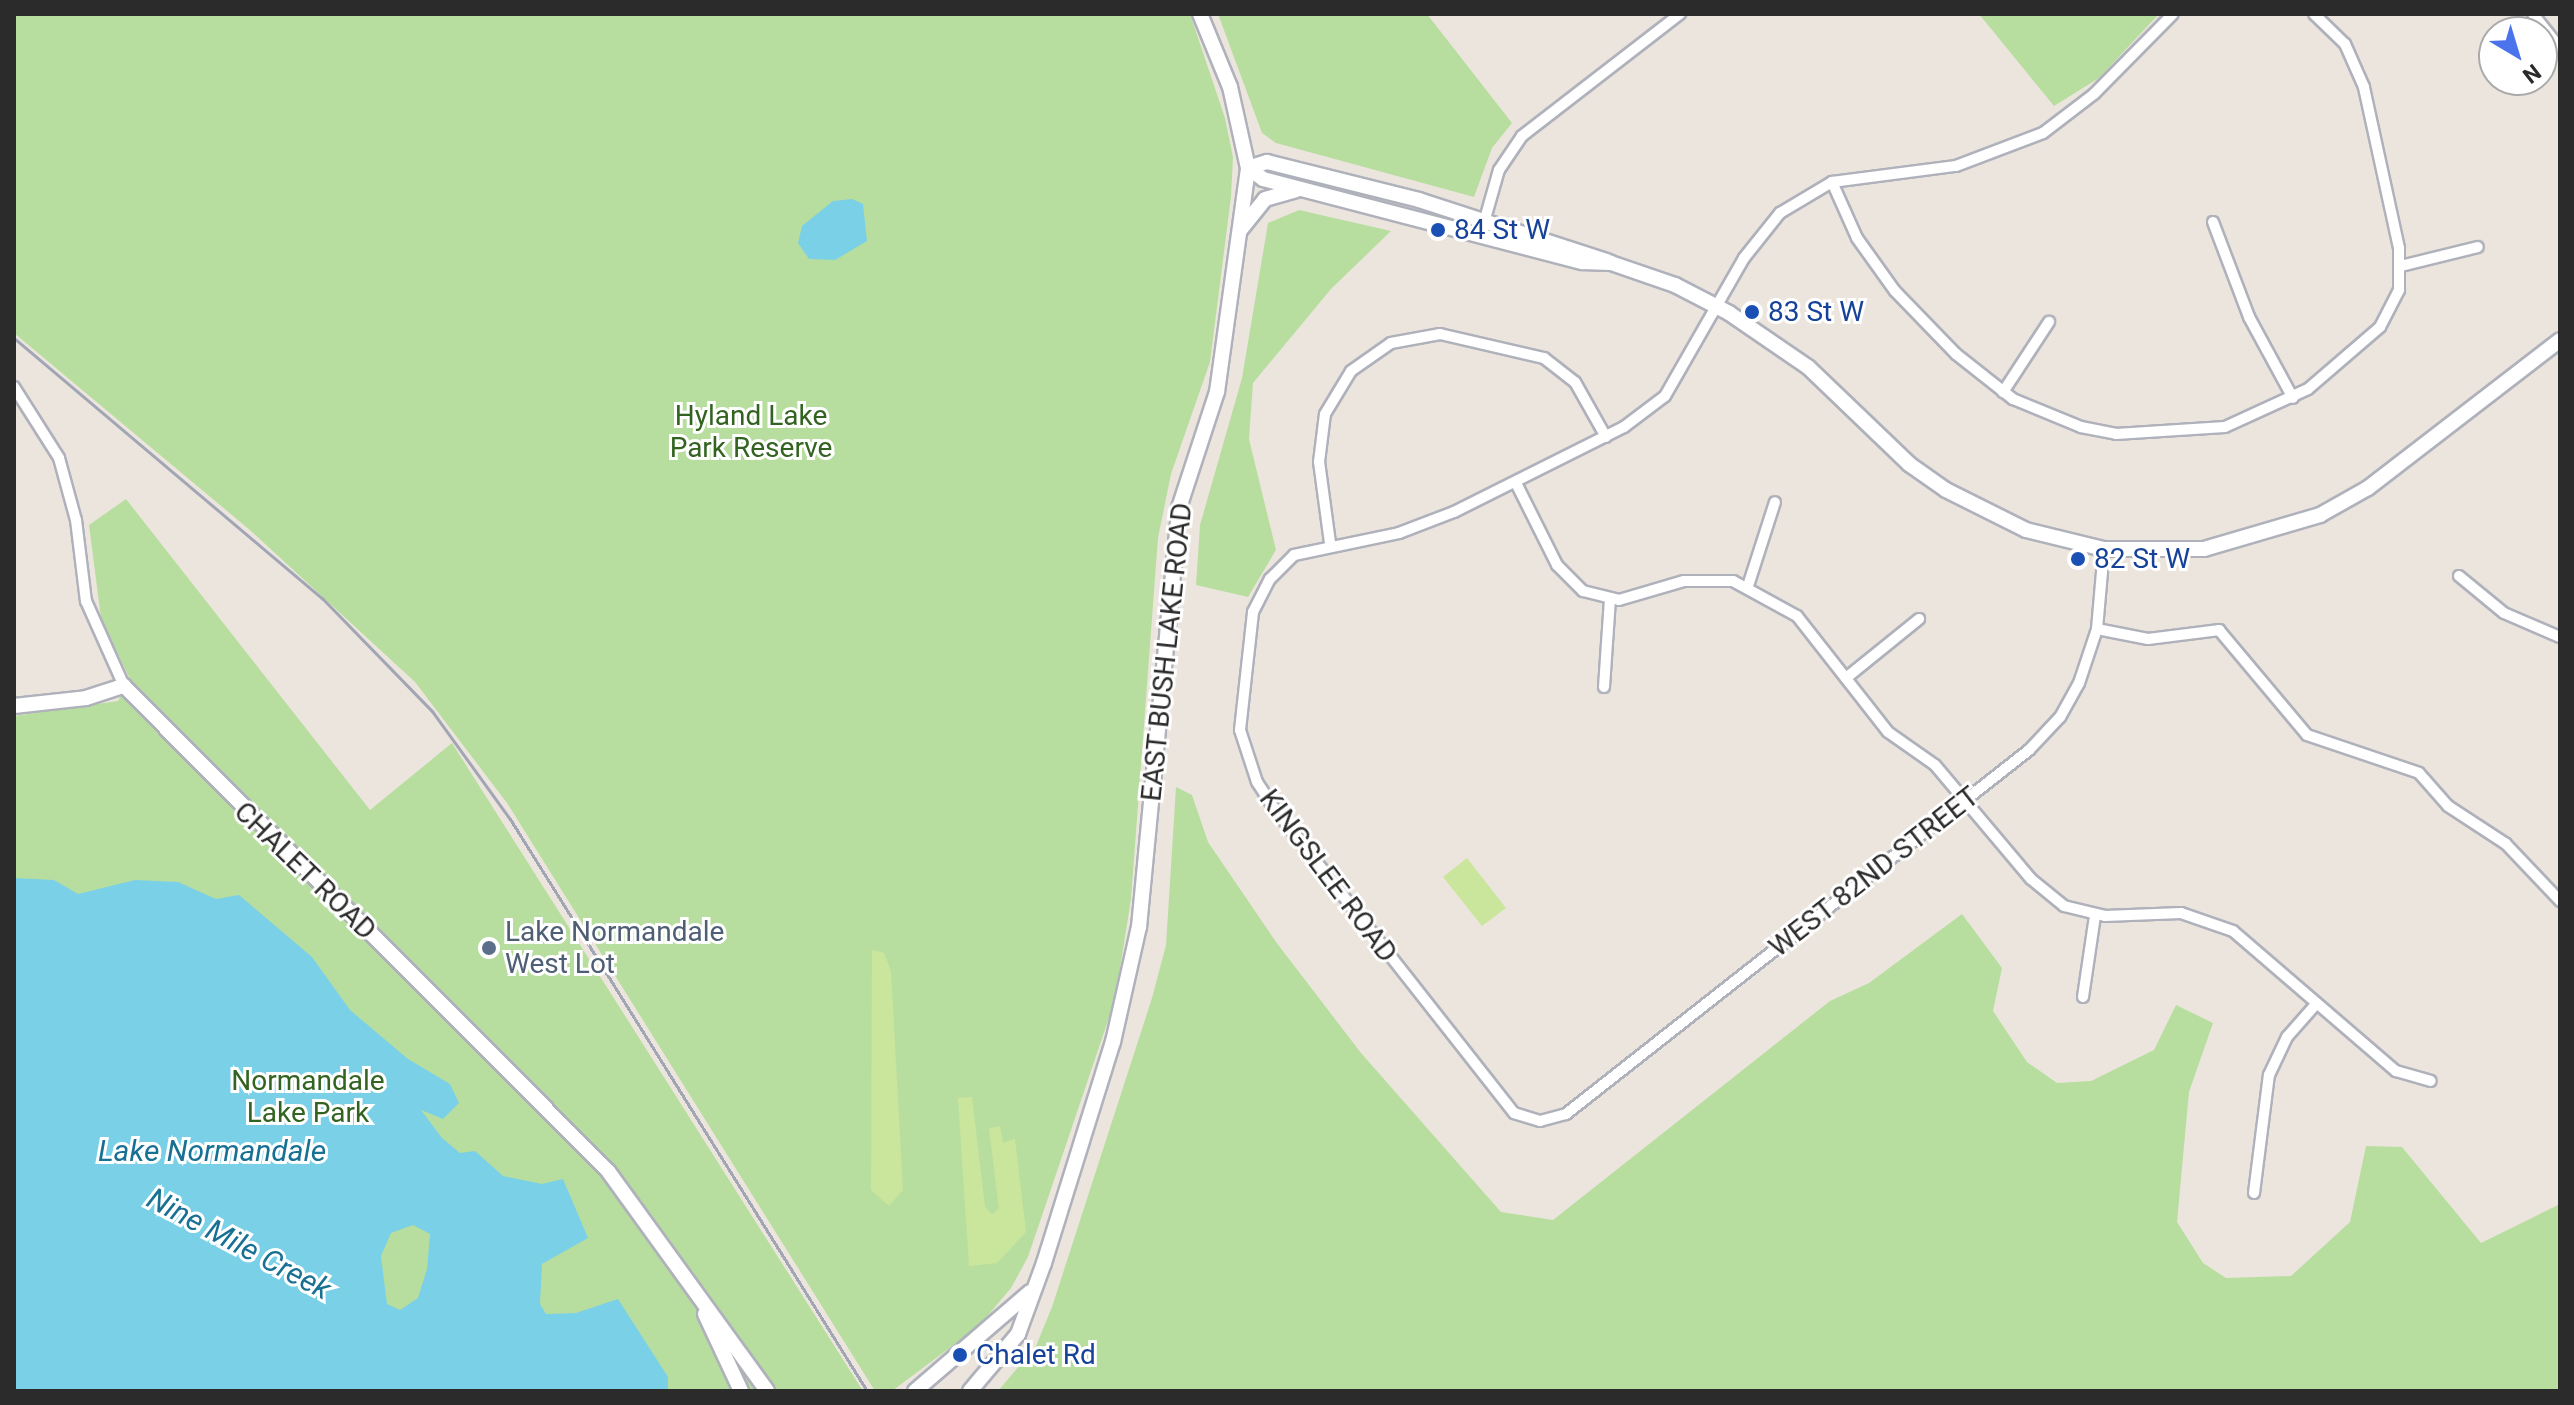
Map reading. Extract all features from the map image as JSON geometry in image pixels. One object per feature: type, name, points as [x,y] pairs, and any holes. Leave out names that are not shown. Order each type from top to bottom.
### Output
[{"type":"street","name":"EAST BUSH LAKE ROAD","points":[[970,1391],[1018,1334],[1128,989],[1139,927],[1177,523],[1217,392],[1248,168],[1230,87],[1200,14]]},
{"type":"street","points":[[1480,236],[1499,170],[1522,136],[1680,14]]},
{"type":"street","points":[[1606,437],[1575,382],[1544,358],[1440,334],[1391,343],[1351,371],[1325,414],[1319,462],[1330,543],[1399,533],[1516,483],[1606,437],[1665,396],[1759,233],[1804,195],[1832,182],[1956,166],[2043,133],[2094,94],[2173,14]]},
{"type":"street","points":[[1832,182],[1857,238],[1895,291],[2003,392],[2081,427],[2153,436],[2225,427],[2293,398],[2380,327],[2399,290],[2401,266],[2357,64],[2314,14]]},
{"type":"street","points":[[2533,14],[2560,48]]},
{"type":"street","points":[[1248,168],[1267,162],[1485,219],[1611,263],[1717,306],[1808,367],[1909,464],[1946,490],[2026,530],[2104,549],[2204,549],[2320,515],[2379,480],[2560,340]]},
{"type":"street","points":[[1248,168],[1305,189],[1480,236],[1611,263]]},
{"type":"street","points":[[1239,233],[1265,199],[1305,189]]},
{"type":"street","points":[[2213,222],[2249,317],[2293,398]]},
{"type":"street","points":[[2401,266],[2478,247]]},
{"type":"street","points":[[2003,392],[2049,322]]},
{"type":"street","name":"CHALET ROAD","points":[[14,387],[59,458],[76,520],[86,601],[124,686],[608,1171],[767,1391]]},
{"type":"street","points":[[1516,483],[1569,580],[1610,600],[1684,581],[1748,586],[1797,616],[1888,732],[1935,765],[2046,894],[2095,916],[2153,911],[2207,919],[2255,947],[2396,1071],[2431,1081]]},
{"type":"street","points":[[1748,586],[1775,502]]},
{"type":"street","name":"KINGSLEE ROAD","points":[[1330,543],[1294,555],[1270,579],[1253,612],[1239,703],[1257,782],[1514,1113],[1540,1121]]},
{"type":"street","name":"WEST 82ND STREET","points":[[1540,1121],[1566,1114],[1965,801],[2060,717],[2079,683],[2097,629],[2104,549]]},
{"type":"street","points":[[2459,576],[2504,613],[2560,637]]},
{"type":"street","points":[[1604,687],[1610,600]]},
{"type":"street","points":[[1846,678],[1919,619]]},
{"type":"street","points":[[2097,629],[2148,639],[2219,630],[2307,735],[2419,773],[2448,806],[2506,844],[2560,901]]},
{"type":"street","points":[[14,706],[86,698],[124,686]]},
{"type":"street","points":[[2083,997],[2095,916]]},
{"type":"street","points":[[2254,1193],[2269,1075],[2287,1037],[2317,1003]]},
{"type":"street","points":[[915,1391],[1033,1289]]},
{"type":"street","name":"CHALET ROAD","points":[[699,1299],[741,1391]]},
{"type":"green space","name":"Hyland Lake Park Reserve","points":[[14,14],[1190,14],[1225,118],[1233,157],[1231,197],[1210,362],[1171,474],[1158,538],[1131,899],[1115,1000],[1028,1257],[1011,1288],[979,1326],[892,1391],[875,1391],[507,803],[415,682],[251,531],[14,333]]},
{"type":"green space","points":[[1218,14],[1427,14],[1512,123],[1492,148],[1474,197],[1276,143],[1262,133]]},
{"type":"green space","points":[[1979,14],[2159,14],[2099,78],[2054,106]]},
{"type":"green space","points":[[1299,210],[1391,231],[1331,289],[1253,383],[1249,439],[1276,550],[1248,597],[1196,585],[1200,525],[1242,378],[1268,223]]},
{"type":"green space","name":"Normandale Lake Park","points":[[126,499],[370,810],[452,743],[863,1391],[14,1391],[14,716],[118,701],[130,679],[101,618],[89,525]]},
{"type":"green space","points":[[1176,787],[1192,795],[1208,842],[1276,942],[1361,1053],[1501,1212],[1553,1220],[1830,1001],[1869,983],[1962,914],[2002,968],[1993,1011],[2027,1062],[2057,1083],[2091,1081],[2154,1050],[2176,1005],[2213,1023],[2189,1092],[2177,1222],[2203,1263],[2226,1278],[2291,1276],[2350,1222],[2366,1146],[2402,1147],[2481,1243],[2560,1204],[2560,1391],[998,1391],[1036,1346],[1052,1307],[1152,998],[1166,945]]},
{"type":"green space","points":[[1467,858],[1506,908],[1482,926],[1443,877]]},
{"type":"green space","points":[[872,950],[884,953],[891,971],[903,1190],[889,1206],[871,1190]]},
{"type":"green space","points":[[972,1097],[985,1207],[992,1214],[999,1209],[989,1128],[1000,1126],[1003,1143],[1015,1139],[1026,1232],[997,1263],[969,1266],[958,1098]]},
{"type":"water","points":[[852,199],[863,204],[867,241],[835,260],[809,259],[798,243],[802,226],[833,201]]},
{"type":"water","name":"Lake Normandale","points":[[14,878],[54,880],[78,894],[135,880],[178,882],[216,899],[239,895],[312,957],[350,1010],[408,1059],[450,1084],[459,1103],[443,1119],[421,1110],[442,1138],[460,1153],[475,1151],[503,1176],[542,1184],[563,1179],[588,1238],[542,1264],[540,1304],[546,1314],[576,1313],[618,1299],[668,1377],[668,1391],[14,1391]],"holes":[[[413,1225],[430,1234],[427,1269],[418,1298],[400,1310],[387,1304],[381,1256],[391,1233]]]},
{"type":"railway","points":[[14,338],[322,598],[432,711],[510,819],[867,1391]]},
{"type":"place","name":"84 St W","points":[[1438,230]]},
{"type":"place","name":"83 St W","points":[[1752,312]]},
{"type":"place","name":"82 St W","points":[[2078,559]]},
{"type":"place","name":"Lake Normandale West Lot","points":[[489,948]]},
{"type":"place","name":"Chalet Rd","points":[[960,1355]]},
{"type":"water label","name":"Nine Mile Creek","points":[[239,1244]]}]
